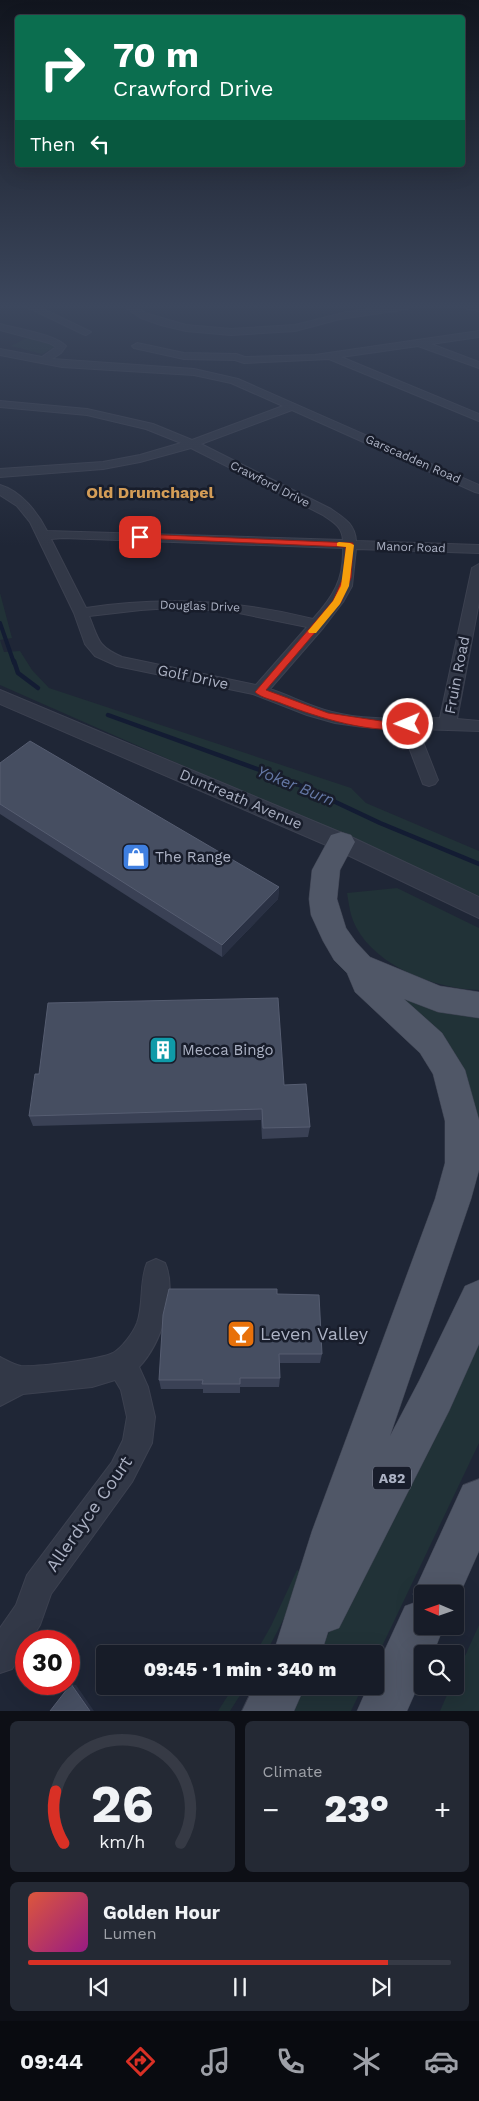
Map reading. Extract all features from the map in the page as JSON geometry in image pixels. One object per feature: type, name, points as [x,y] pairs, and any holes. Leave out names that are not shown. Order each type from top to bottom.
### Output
[{"type":"main road","points":[[301,1645],[335,1531],[453,1199],[462,1163],[462,1121],[444,1062],[431,1043],[366,983],[359,966],[345,951],[333,933],[326,915],[323,899],[326,870],[341,842]]},
{"type":"main road","points":[[359,966],[438,999],[479,1005]]},
{"type":"main road","name":"A82","points":[[303,1645],[338,1584],[434,1396],[479,1300]]},
{"type":"main road","points":[[440,1585],[479,1501]]},
{"type":"main road","points":[[382,1711],[417,1635]]},
{"type":"main road","points":[[267,1711],[275,1695]]},
{"type":"street","name":"Garscadden Road","points":[[248,386],[479,489]]},
{"type":"street","points":[[402,386],[479,418]]},
{"type":"street","name":"Crawford Drive","points":[[0,404],[107,415],[149,426],[190,442],[338,519],[345,525],[350,532],[345,586],[336,602],[318,625],[259,692]]},
{"type":"street","points":[[0,473],[70,470],[157,455],[294,406]]},
{"type":"street","name":"Golf Drive","points":[[0,489],[28,510],[44,535],[93,644],[106,657],[117,662],[259,692],[335,718],[371,724],[448,723],[479,726]]},
{"type":"street","name":"Manor Road","points":[[44,535],[63,534],[479,549]]},
{"type":"street","name":"Fruin Road","points":[[448,723],[450,705],[479,568]]},
{"type":"street","name":"Douglas Drive","points":[[81,614],[136,606],[205,605],[259,611],[318,625]]},
{"type":"street","name":"Duntreath Avenue","points":[[0,696],[341,842],[479,908]]},
{"type":"street","points":[[408,724],[429,780]]},
{"type":"street","points":[[6,1381],[92,1373],[122,1364],[137,1349],[149,1329],[154,1307],[156,1272]]},
{"type":"street","name":"Allerdyce Court","points":[[0,1657],[29,1614],[38,1586],[122,1472],[136,1444],[141,1417],[134,1387],[122,1364]]},
{"type":"shaded area","points":[[0,593],[12,638],[0,640]]},
{"type":"shaded area","points":[[0,640],[4,652],[20,651],[32,670],[49,688],[351,788],[366,803],[479,851],[479,896],[0,685]]},
{"type":"shaded area","points":[[397,888],[479,928],[479,990],[445,985],[409,973],[378,954],[366,941],[354,923],[347,893]]},
{"type":"shaded area","points":[[401,995],[479,1013],[479,1126]]},
{"type":"shaded area","points":[[479,1327],[479,1443],[383,1645],[323,1645],[419,1455]]},
{"type":"shaded area","points":[[297,1570],[303,1573],[295,1594],[270,1645],[260,1645]]},
{"type":"shaded area","points":[[479,1625],[479,1711],[440,1711],[447,1695],[464,1695],[464,1658]]},
{"type":"shaded area","points":[[228,1695],[240,1695],[230,1711],[218,1711]]},
{"type":"shaded area","points":[[296,1695],[359,1695],[351,1711],[287,1711]]},
{"type":"building","name":"The Range","points":[[30,741],[279,887],[222,945],[0,804],[0,763]]},
{"type":"building","name":"Mecca Bingo","points":[[278,998],[284,1085],[306,1084],[310,1127],[263,1128],[262,1109],[29,1116],[35,1074],[39,1074],[48,1003]]},
{"type":"building","name":"Leven Valley","points":[[169,1289],[277,1289],[277,1294],[319,1295],[322,1354],[279,1354],[280,1378],[240,1378],[240,1384],[202,1384],[203,1380],[159,1380],[163,1315]]},
{"type":"building","points":[[62,1695],[79,1695],[90,1711],[50,1711]]},
{"type":"waterway","name":"Yoker Burn","points":[[0,623],[14,663]]},
{"type":"waterway","name":"Yoker Burn","points":[[14,661],[18,673],[38,688]]},
{"type":"waterway","name":"Yoker Burn","points":[[108,715],[293,782],[380,823],[479,864]]},
{"type":"slow traffic","points":[[312,631],[336,602],[345,586],[350,545],[339,545]]},
{"type":"place","name":"The Range","points":[[136,857]]},
{"type":"place","name":"Mecca Bingo","points":[[163,1050]]},
{"type":"place","name":"Leven Valley","points":[[241,1334]]},
{"type":"district","name":"Old Drumchapel","points":[[150,492]]},
{"type":"route","points":[[140,537],[350,545],[347,578],[345,586],[336,602],[259,692],[326,716],[344,720],[371,724],[408,724]]}]
